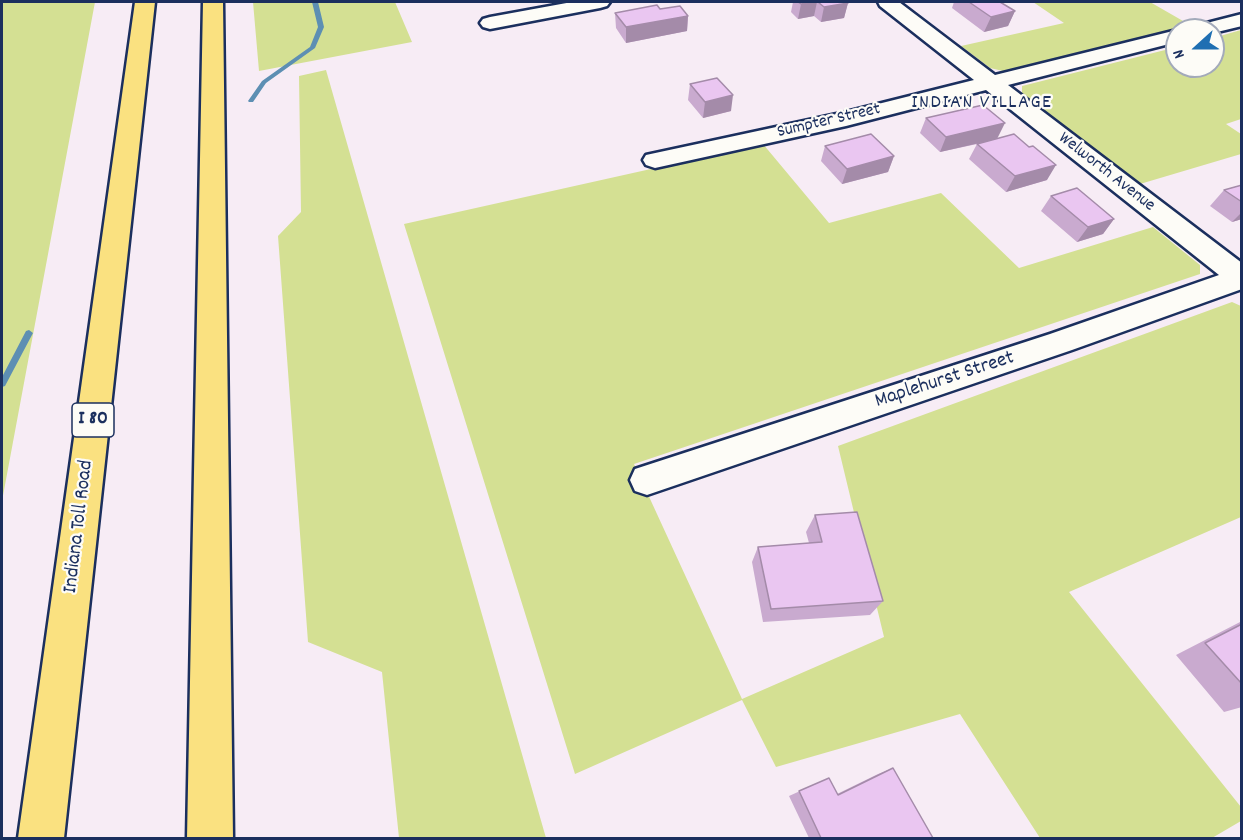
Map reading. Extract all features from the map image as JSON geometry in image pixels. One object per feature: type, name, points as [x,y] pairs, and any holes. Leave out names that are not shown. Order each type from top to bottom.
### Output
[{"type":"highway","name":"Indiana Toll Road","points":[[41,838],[145,2]]},
{"type":"highway","points":[[210,838],[213,2]]},
{"type":"street","points":[[490,23],[600,2]]},
{"type":"street","name":"Welworth Avenue","points":[[886,2],[1241,278]]},
{"type":"street","points":[[1225,24],[1242,20]]},
{"type":"street","name":"Sumpter Street","points":[[655,160],[846,119],[1165,39]]},
{"type":"street","name":"Maplehurst Street","points":[[647,480],[1061,342],[1241,278]]},
{"type":"green space","points":[[2,2],[95,2],[2,501]]},
{"type":"green space","points":[[253,2],[395,2],[412,42],[259,71]]},
{"type":"green space","points":[[1033,2],[1150,2],[1178,18],[1165,18],[1165,31],[1003,71],[990,68],[961,46],[1064,23]]},
{"type":"green space","points":[[1241,30],[1241,119],[1226,124],[1241,134],[1241,154],[1140,184],[1022,93],[1022,86],[1165,50],[1165,78],[1225,78],[1225,35]]},
{"type":"green space","points":[[326,70],[546,838],[399,838],[382,672],[308,642],[278,236],[301,212],[299,76]]},
{"type":"green space","points":[[763,144],[829,223],[941,193],[1019,268],[1153,227],[1200,265],[1200,274],[634,464],[742,699],[884,637],[838,446],[1232,302],[1241,306],[1241,517],[1069,592],[1241,807],[1241,821],[1212,838],[1040,838],[960,714],[776,767],[742,700],[575,774],[404,224]]},
{"type":"building","points":[[818,2],[847,2],[848,3],[824,7]]},
{"type":"building","points":[[969,2],[1000,2],[1015,11],[991,17]]},
{"type":"building","points":[[657,5],[660,9],[680,6],[688,16],[626,27],[615,13]]},
{"type":"building","points":[[717,78],[733,95],[705,102],[690,84]]},
{"type":"building","points":[[983,105],[1005,123],[946,137],[926,118]]},
{"type":"building","points":[[871,134],[894,156],[847,169],[825,146]]},
{"type":"building","points":[[1014,134],[1056,165],[1015,176],[977,144]]},
{"type":"building","points":[[1242,185],[1242,202],[1224,190]]},
{"type":"building","points":[[1077,188],[1114,219],[1088,227],[1051,196]]},
{"type":"building","points":[[857,512],[883,601],[771,609],[758,547],[822,542],[815,515]]},
{"type":"building","points":[[1242,624],[1242,684],[1205,643]]},
{"type":"building","points":[[893,768],[933,838],[821,838],[799,791],[829,778],[838,795]]},
{"type":"waterway","points":[[251,101],[264,82],[312,48],[321,27],[315,2]]},
{"type":"waterway","points":[[2,384],[29,333]]},
{"type":"district","name":"INDIAN VILLAGE","points":[[982,104]]}]
